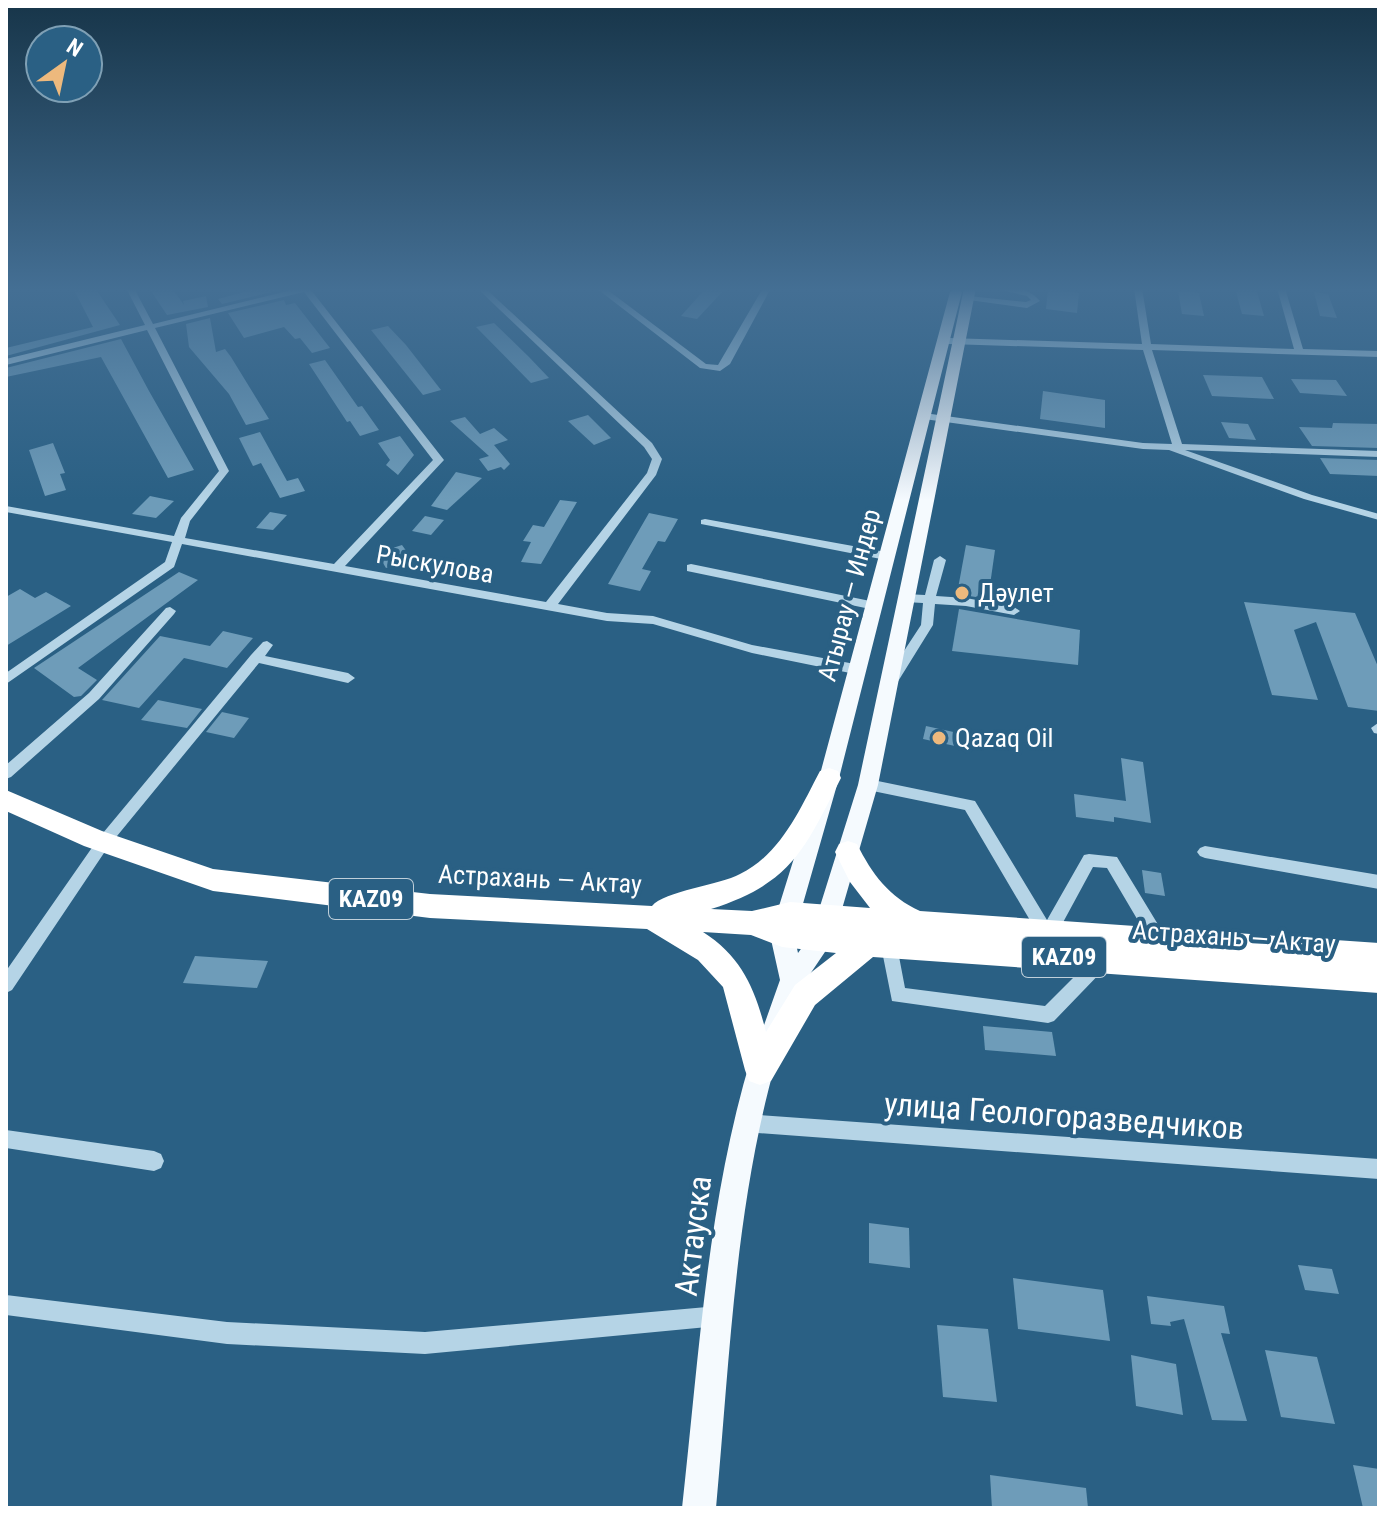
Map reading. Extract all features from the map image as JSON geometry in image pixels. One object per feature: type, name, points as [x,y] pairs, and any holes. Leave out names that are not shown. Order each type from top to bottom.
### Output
[{"type":"highway","points":[[643,916],[722,895],[755,882],[773,870],[803,829],[829,778]]},
{"type":"highway","name":"Астрахань — Актау","points":[[6,800],[103,843],[213,880],[430,906],[786,924],[824,929],[878,945],[1379,980]]},
{"type":"highway","points":[[848,852],[857,873],[877,900],[897,915],[926,926]]},
{"type":"highway","points":[[643,916],[702,943],[738,980],[760,1070]]},
{"type":"highway","name":"Астрахань — Актау","points":[[824,929],[926,926],[1379,956]]},
{"type":"highway","points":[[760,1070],[805,995],[878,945]]},
{"type":"main road","name":"Атырау — Индер","points":[[786,924],[829,778],[855,669],[875,606],[924,416],[946,359]]},
{"type":"main road","name":"Атырау — Индер","points":[[824,929],[868,785],[944,419],[950,359]]},
{"type":"main road","points":[[786,924],[792,980]]},
{"type":"main road","name":"Актауска","points":[[699,1508],[729,1213],[745,1123],[792,980],[824,929]]},
{"type":"street","points":[[6,679],[170,564],[185,520],[224,471],[168,359]]},
{"type":"street","points":[[336,569],[439,460],[361,359]]},
{"type":"street","points":[[549,607],[652,473],[657,459],[648,445],[556,359]]},
{"type":"street","points":[[693,359],[703,366],[720,368],[728,359]]},
{"type":"street","points":[[1149,359],[1172,447]]},
{"type":"street","points":[[924,416],[1172,447],[1379,454]]},
{"type":"street","points":[[1172,447],[1308,497],[1379,517]]},
{"type":"street","name":"Рыскулова","points":[[6,509],[549,607],[653,620],[752,649],[855,669]]},
{"type":"street","points":[[705,522],[886,556]]},
{"type":"street","points":[[888,687],[927,625],[929,601],[940,560]]},
{"type":"street","points":[[691,568],[875,606]]},
{"type":"street","points":[[905,598],[966,602],[1014,611]]},
{"type":"street","points":[[6,773],[94,696],[170,611]]},
{"type":"street","points":[[6,985],[103,843],[267,645]]},
{"type":"street","points":[[256,658],[348,678]]},
{"type":"street","points":[[868,785],[970,805],[1048,934],[1089,860],[1112,862],[1160,942]]},
{"type":"street","points":[[1205,852],[1379,882]]},
{"type":"street","points":[[878,945],[898,995],[1048,1015],[1102,959]]},
{"type":"street","name":"улица Геологоразведчиков","points":[[745,1123],[1379,1169]]},
{"type":"street","points":[[6,1139],[154,1161]]},
{"type":"street","points":[[6,1305],[227,1333],[425,1343],[719,1316]]},
{"type":"building","points":[[43,359],[93,359],[6,377],[6,368]]},
{"type":"building","points":[[102,359],[132,359],[194,470],[168,478]]},
{"type":"building","points":[[199,359],[232,359],[269,419],[246,425],[229,394]]},
{"type":"building","points":[[394,359],[417,359],[441,390],[423,395]]},
{"type":"building","points":[[507,359],[531,359],[549,378],[531,383]]},
{"type":"building","points":[[325,360],[358,407],[362,406],[379,430],[360,436],[350,421],[347,422],[309,364]]},
{"type":"building","points":[[1203,375],[1262,377],[1274,399],[1212,396]]},
{"type":"building","points":[[1291,379],[1336,380],[1347,396],[1300,393]]},
{"type":"building","points":[[1043,391],[1105,400],[1105,428],[1040,419]]},
{"type":"building","points":[[588,415],[611,438],[594,445],[568,421]]},
{"type":"building","points":[[465,417],[480,434],[494,428],[508,440],[494,445],[510,464],[504,470],[501,467],[488,471],[479,459],[489,456],[450,421]]},
{"type":"building","points":[[1221,422],[1248,424],[1256,440],[1229,438]]},
{"type":"building","points":[[1333,423],[1379,424],[1379,448],[1312,446],[1299,427],[1332,428]]},
{"type":"building","points":[[260,432],[287,481],[298,478],[305,491],[280,498],[261,463],[253,466],[239,438]]},
{"type":"building","points":[[400,436],[414,455],[398,475],[386,465],[390,460],[378,443]]},
{"type":"building","points":[[53,443],[65,473],[60,474],[66,490],[45,496],[29,450]]},
{"type":"building","points":[[1320,458],[1379,460],[1379,476],[1330,474]]},
{"type":"building","points":[[456,472],[482,478],[447,510],[431,506]]},
{"type":"building","points":[[150,496],[174,501],[156,518],[132,514]]},
{"type":"building","points":[[560,500],[577,502],[541,564],[521,562],[531,542],[523,541],[533,525],[544,527]]},
{"type":"building","points":[[270,512],[287,515],[273,530],[256,528]]},
{"type":"building","points":[[649,513],[678,519],[665,542],[658,541],[642,569],[651,571],[640,591],[608,584]]},
{"type":"building","points":[[425,516],[444,520],[431,535],[412,531]]},
{"type":"building","points":[[402,545],[412,559],[386,568],[377,553]]},
{"type":"building","points":[[966,545],[995,550],[988,599],[957,594]]},
{"type":"building","points":[[179,572],[198,580],[78,668],[97,680],[81,696],[74,697],[34,668]]},
{"type":"building","points":[[20,589],[35,598],[46,592],[71,606],[6,646],[6,597]]},
{"type":"building","points":[[1244,602],[1355,613],[1379,669],[1379,711],[1348,707],[1316,622],[1294,630],[1318,700],[1272,695]]},
{"type":"building","points":[[959,609],[1080,630],[1078,665],[952,651]]},
{"type":"building","points":[[223,631],[253,638],[227,668],[184,658],[139,708],[102,700],[160,636],[210,646]]},
{"type":"building","points":[[158,700],[202,709],[187,728],[141,720]]},
{"type":"building","points":[[222,712],[249,718],[234,738],[206,732]]},
{"type":"building","points":[[926,726],[958,733],[955,746],[923,739]]},
{"type":"building","points":[[1121,758],[1143,762],[1151,823],[1114,817],[1114,822],[1076,817],[1074,794],[1126,801]]},
{"type":"building","points":[[1142,870],[1161,873],[1165,896],[1145,893]]},
{"type":"building","points":[[195,956],[268,961],[257,988],[183,983]]},
{"type":"building","points":[[983,1026],[1052,1032],[1056,1056],[985,1050]]},
{"type":"building","points":[[869,1223],[909,1228],[910,1268],[869,1263]]},
{"type":"building","points":[[1298,1265],[1332,1269],[1339,1294],[1305,1290]]},
{"type":"building","points":[[1013,1278],[1103,1290],[1110,1341],[1018,1329]]},
{"type":"building","points":[[1147,1296],[1224,1306],[1230,1334],[1221,1333],[1247,1421],[1212,1420],[1184,1319],[1170,1322],[1171,1326],[1151,1324]]},
{"type":"building","points":[[937,1325],[988,1329],[997,1402],[943,1397]]},
{"type":"building","points":[[1265,1350],[1317,1357],[1335,1424],[1281,1417]]},
{"type":"building","points":[[1131,1355],[1176,1364],[1183,1415],[1136,1406]]},
{"type":"building","points":[[1353,1465],[1379,1469],[1379,1508],[1363,1508]]},
{"type":"building","points":[[990,1475],[1086,1488],[1088,1508],[992,1508]]},
{"type":"place","name":"Дәулет","points":[[962,593]]},
{"type":"place","name":"Qazaq Oil","points":[[939,738]]}]
